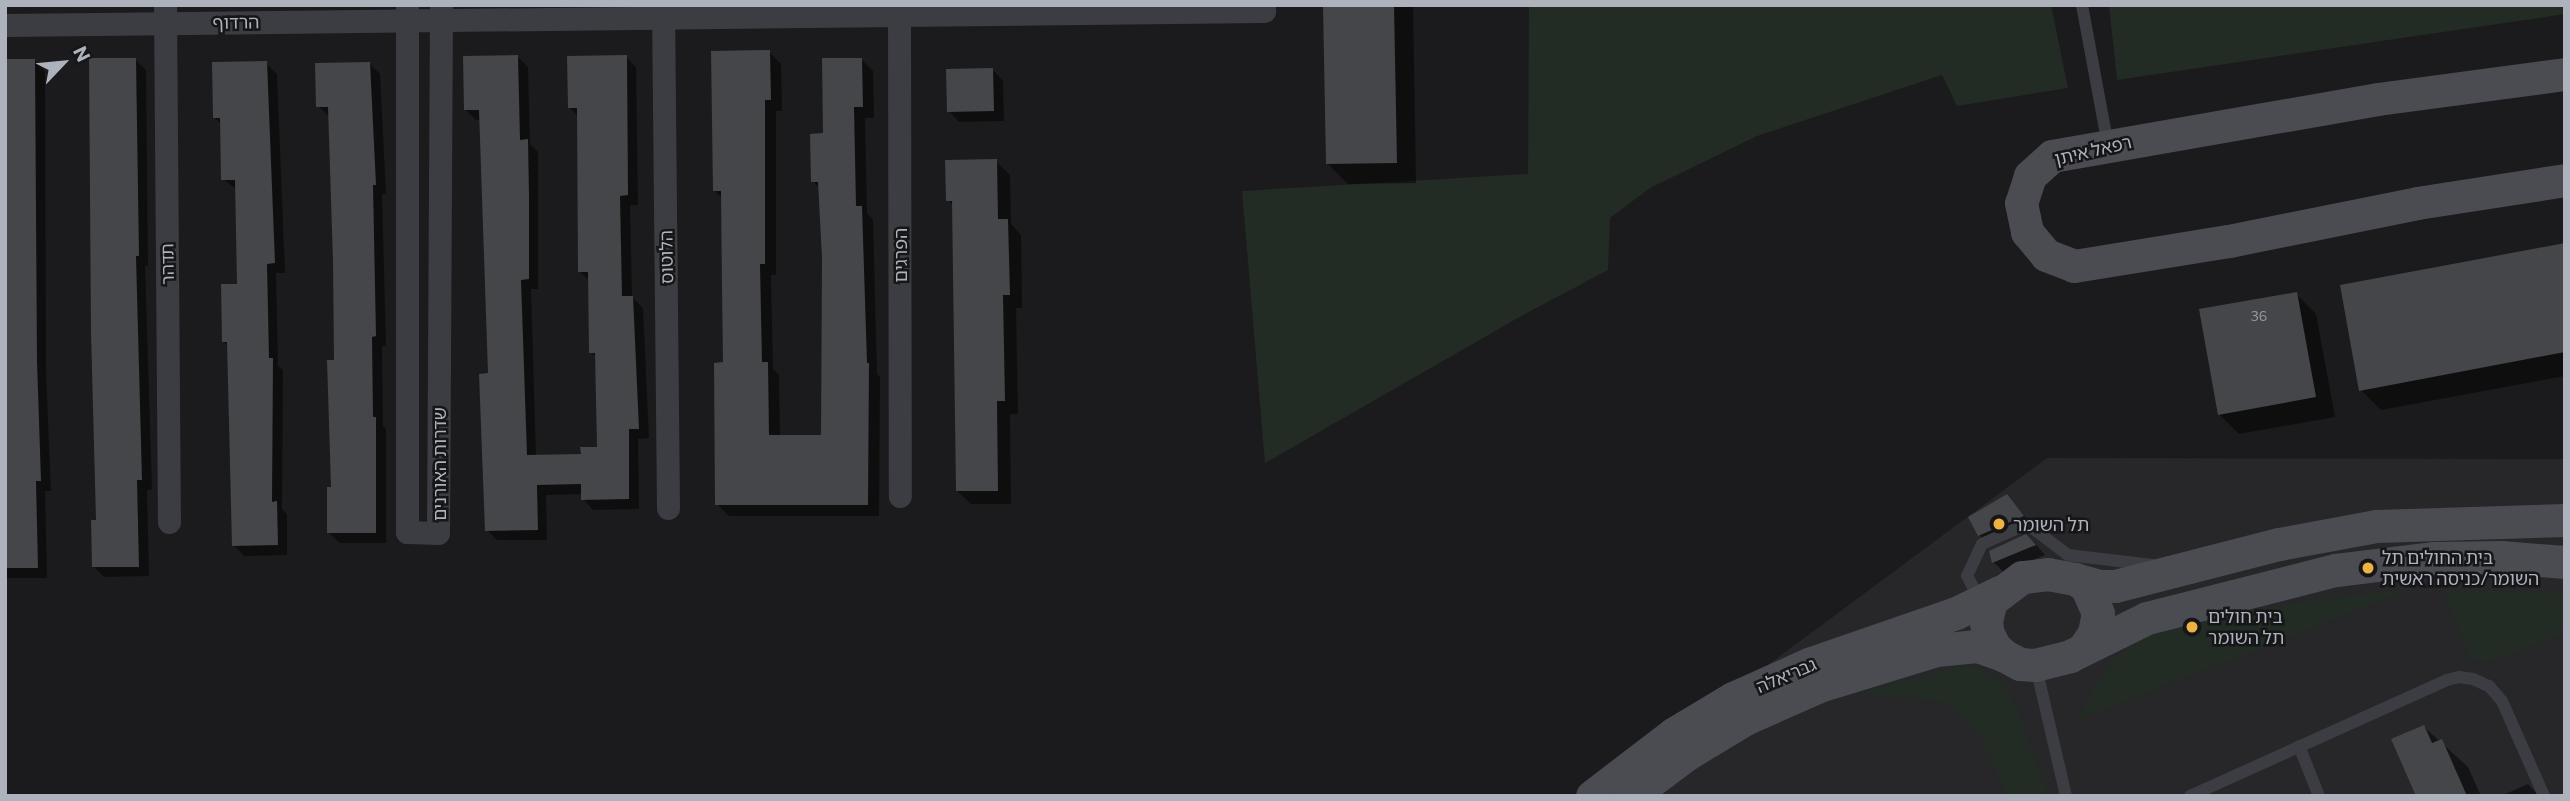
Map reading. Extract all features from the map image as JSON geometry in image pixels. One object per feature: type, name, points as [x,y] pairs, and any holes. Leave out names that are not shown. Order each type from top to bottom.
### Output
[{"type":"street","name":"הרדוף","points":[[5,24],[165,14],[663,11],[899,15],[1264,8]]},
{"type":"street","name":"הלוטוס","points":[[663,11],[668,508]]},
{"type":"street","name":"שדרות האורנים","points":[[407,13],[407,532],[438,533],[441,13]]},
{"type":"street","name":"תדהר","points":[[165,14],[169,522]]},
{"type":"street","name":"הפרגים","points":[[899,15],[900,496]]},
{"type":"street","name":"רפאל איתן","points":[[2565,74],[2378,99],[2052,156],[2030,176],[2021,204],[2026,233],[2046,256],[2074,266],[2230,241],[2417,204],[2565,180]]},
{"type":"street","points":[[2565,520],[2376,526],[2304,539],[2115,586],[2099,586],[2075,579],[2037,574],[2022,577],[1989,597],[1992,600],[1986,622],[1987,634],[2003,655],[2020,664],[2052,663],[2147,618],[2336,570],[2434,558],[2565,562]]},
{"type":"street","points":[[2075,579],[2090,592],[2098,613],[2094,633],[2084,648]]},
{"type":"street","name":"גבריאלה","points":[[1592,796],[1673,734],[1734,698],[1811,663],[1945,617],[1989,597]]},
{"type":"street","name":"גבריאלה","points":[[1631,796],[1687,754],[1775,704],[1909,655],[1959,646],[1977,646],[2003,655]]},
{"type":"lane","points":[[2082,5],[2108,145]]},
{"type":"lane","points":[[1989,597],[1968,576],[1982,544],[2027,524],[2068,555],[2162,566],[2215,561]]},
{"type":"lane","points":[[2035,665],[2066,796]]},
{"type":"lane","points":[[2190,796],[2447,680],[2473,679],[2489,686],[2502,701],[2544,796]]},
{"type":"lane","points":[[2299,747],[2319,796]]},
{"type":"lane","points":[[1654,796],[1687,754]]},
{"type":"shaded area","points":[[1529,5],[2051,5],[2068,88],[1957,106],[1942,75],[1757,136],[1650,188],[1610,218],[1608,270],[1523,315],[1265,463],[1242,191],[1528,174]]},
{"type":"shaded area","points":[[2109,5],[2565,5],[2565,14],[2117,80]]},
{"type":"shaded area","name":"בית חולים תל השומר","points":[[2047,458],[2565,459],[2565,796],[1591,796]]},
{"type":"shaded area","points":[[2411,589],[2078,720],[2095,684],[2115,658],[2139,640],[2180,624],[2303,601]]},
{"type":"shaded area","points":[[2442,589],[2565,593],[2565,633],[2488,663],[2470,658]]},
{"type":"shaded area","points":[[1967,664],[1999,678],[2006,687],[2017,708],[2048,796],[2007,796],[1981,738],[1963,717],[1938,701],[1857,693]]},
{"type":"building","points":[[1323,5],[1394,5],[1397,163],[1326,164]]},
{"type":"building","points":[[770,50],[771,100],[765,100],[765,264],[760,264],[762,362],[768,362],[769,435],[821,435],[822,258],[818,182],[811,182],[810,134],[823,133],[822,58],[862,58],[863,107],[854,107],[856,206],[862,206],[869,363],[868,505],[715,505],[714,363],[723,362],[721,191],[713,191],[711,51]]},
{"type":"building","points":[[518,55],[520,140],[528,139],[529,279],[521,280],[527,455],[581,454],[580,447],[597,447],[595,353],[589,353],[588,272],[578,272],[577,108],[568,108],[567,56],[627,55],[628,195],[620,196],[622,296],[633,296],[639,429],[629,429],[629,499],[581,500],[581,484],[537,485],[538,530],[485,531],[479,374],[488,373],[479,110],[464,110],[463,56]]},
{"type":"building","points":[[89,58],[136,58],[139,256],[136,256],[142,480],[137,480],[139,567],[92,567],[91,520],[96,520],[91,332]]},
{"type":"building","points":[[5,59],[35,59],[37,361],[41,481],[36,481],[38,568],[5,568]]},
{"type":"building","points":[[267,61],[275,263],[267,264],[269,358],[273,358],[272,502],[277,501],[278,545],[232,546],[227,342],[222,342],[221,284],[237,284],[235,180],[221,180],[220,118],[213,118],[212,62]]},
{"type":"building","points":[[370,62],[376,185],[373,185],[376,336],[372,337],[373,417],[376,417],[376,533],[327,533],[327,487],[331,487],[327,360],[334,360],[333,261],[328,107],[316,107],[315,63]]},
{"type":"building","points":[[993,68],[994,111],[947,112],[946,69]]},
{"type":"building","points":[[997,159],[998,219],[1008,219],[1010,295],[1003,295],[1005,401],[997,401],[998,491],[956,491],[952,201],[946,201],[945,160]]},
{"type":"building","points":[[2565,243],[2565,352],[2359,391],[2340,285]]},
{"type":"building","points":[[2297,292],[2316,397],[2218,415],[2199,309]]},
{"type":"building","points":[[2007,494],[2024,516],[1978,536],[1968,517]]},
{"type":"building","points":[[2026,534],[2036,545],[1992,563],[1989,551]]},
{"type":"building","points":[[2424,725],[2432,743],[2442,739],[2467,796],[2416,796],[2391,739]]},
{"type":"place","name":"תל השומר","points":[[1999,524]]},
{"type":"place","name":"בית החולים תל השומר/כניסה ראשית","points":[[2368,568]]},
{"type":"place","name":"בית חולים תל השומר","points":[[2192,627]]}]
